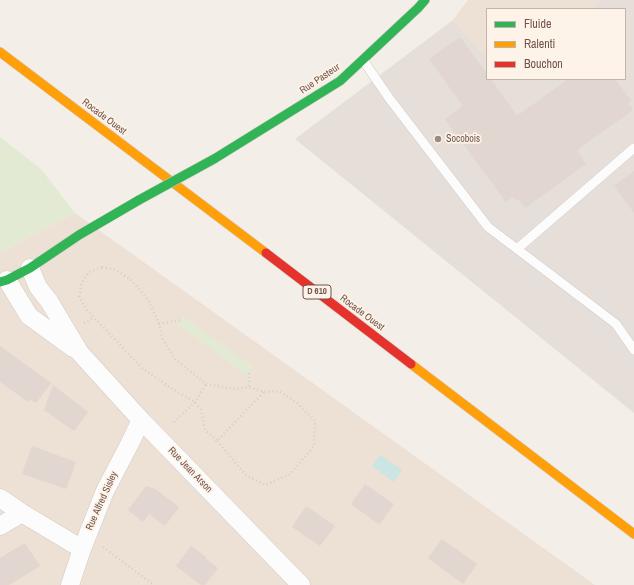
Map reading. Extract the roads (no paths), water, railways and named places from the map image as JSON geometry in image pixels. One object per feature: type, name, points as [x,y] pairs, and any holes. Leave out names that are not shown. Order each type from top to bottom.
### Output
[{"type":"main road","name":"Rue Pasteur","points":[[3,281],[30,268],[79,234],[214,159],[340,81],[425,0]]},
{"type":"main road","name":"Rocade Ouest","points":[[0,52],[634,534]]},
{"type":"street","name":"Rue Jean Arson","points":[[30,268],[38,287],[49,301],[80,353]]},
{"type":"street","name":"Rue Jean Arson","points":[[3,281],[30,316],[80,353],[141,420],[301,585]]},
{"type":"street","name":"Rue Alfred Sisley","points":[[70,585],[105,491],[141,420]]},
{"type":"street","points":[[0,498],[22,513],[85,542]]},
{"type":"street","points":[[0,526],[22,513]]},
{"type":"lane","points":[[363,60],[389,98],[488,227],[616,324],[634,350]]},
{"type":"lane","points":[[518,249],[634,148]]},
{"type":"water","points":[[380,455],[402,470],[394,482],[372,466]]},
{"type":"place","name":"Socobois","points":[[438,139]]}]
